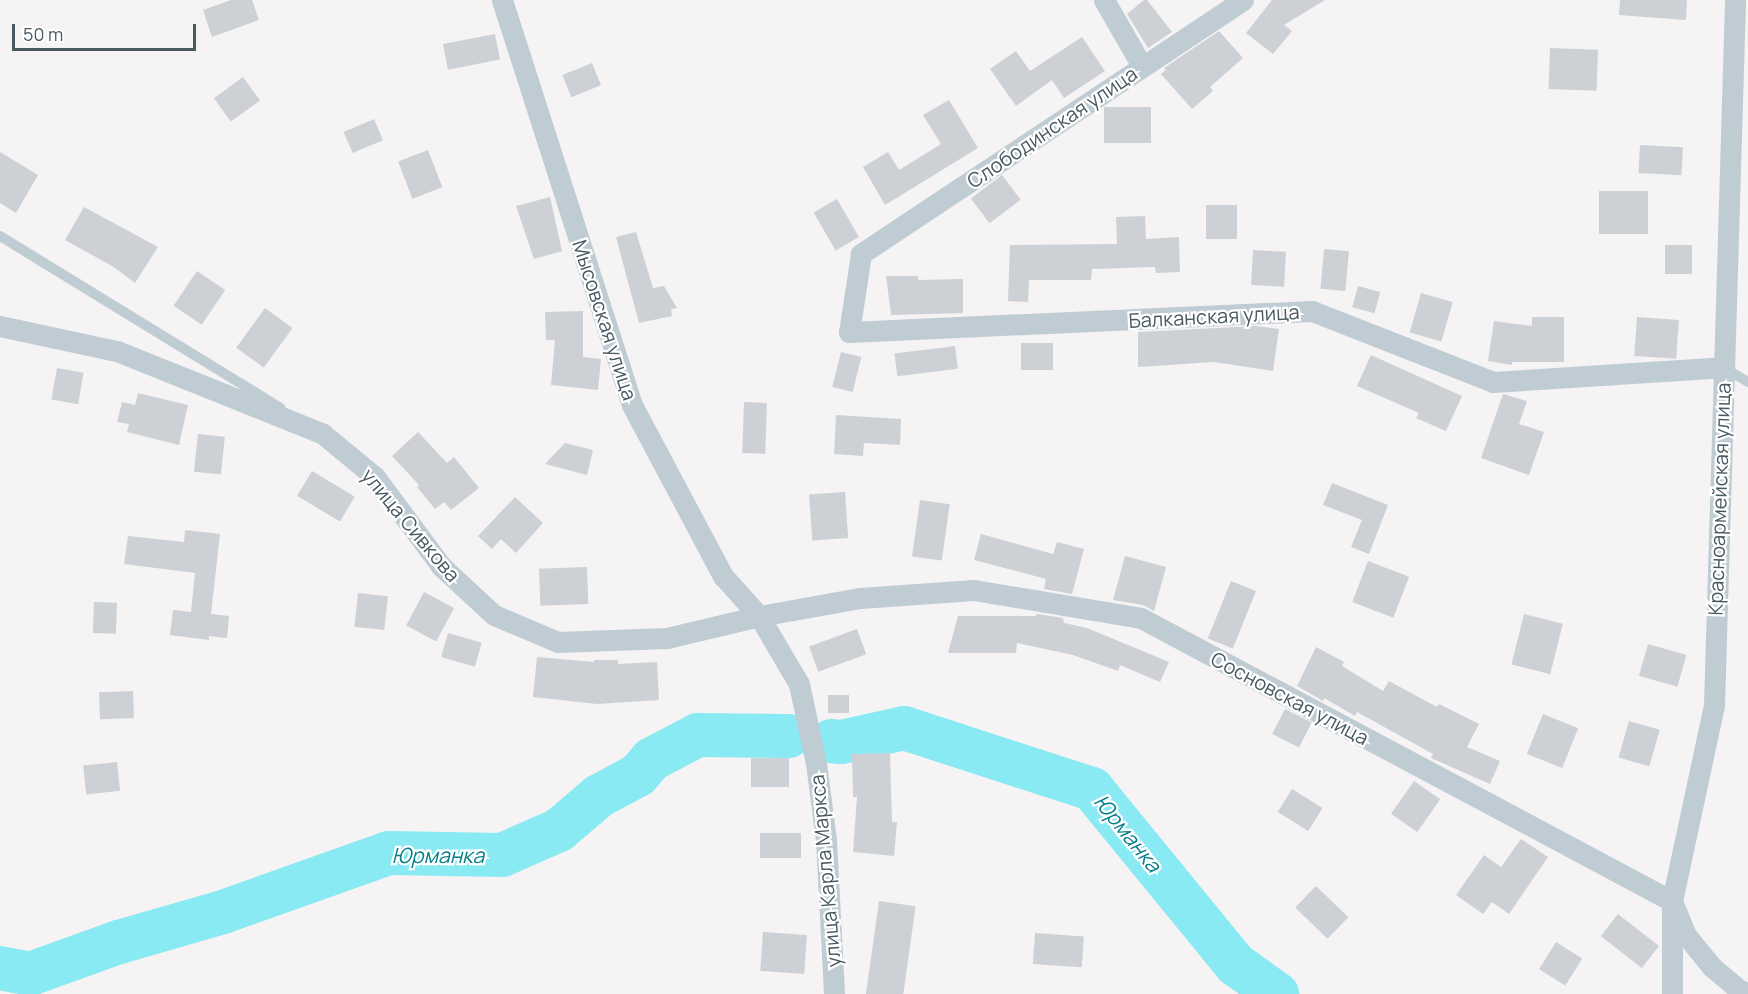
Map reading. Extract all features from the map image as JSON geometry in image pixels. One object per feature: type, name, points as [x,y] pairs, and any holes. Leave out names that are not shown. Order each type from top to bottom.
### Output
[{"type":"street","name":"Мысовская улица","points":[[502,0],[632,405],[723,576],[759,616]]},
{"type":"street","points":[[1104,0],[1143,66]]},
{"type":"street","name":"Слободинская улица","points":[[861,254],[1243,0]]},
{"type":"street","name":"Красноармейская улица","points":[[1672,994],[1672,901],[1714,705],[1735,0]]},
{"type":"street","name":"Балканская улица","points":[[861,254],[849,333],[1312,311],[1493,382],[1723,367]]},
{"type":"street","name":"улица Сивкова","points":[[0,326],[117,351],[323,434],[375,477],[441,567],[494,615],[558,642],[667,638],[759,616]]},
{"type":"street","name":"Сосновская улица","points":[[759,616],[860,598],[975,590],[1141,618],[1672,901]]},
{"type":"street","name":"улица Карла Маркса","points":[[759,616],[799,684],[816,762],[826,840],[834,994]]},
{"type":"street","points":[[1672,901],[1686,935],[1713,966],[1739,990],[1748,993]]},
{"type":"lane","points":[[0,236],[323,434]]},
{"type":"lane","points":[[1723,367],[1748,382]]},
{"type":"building","points":[[231,0],[252,0],[259,20],[212,37],[203,10]]},
{"type":"building","points":[[1147,0],[1172,32],[1148,48],[1127,14]]},
{"type":"building","points":[[1272,0],[1325,0],[1284,25],[1292,31],[1273,54],[1246,33]]},
{"type":"building","points":[[1620,0],[1687,0],[1686,20],[1619,15]]},
{"type":"building","points":[[1219,31],[1243,58],[1210,87],[1213,91],[1192,109],[1161,74],[1166,70],[1164,68]]},
{"type":"building","points":[[495,34],[500,60],[448,70],[443,44]]},
{"type":"building","points":[[1082,37],[1105,71],[1064,98],[1052,80],[1016,106],[990,69],[1016,51],[1030,71]]},
{"type":"building","points":[[1550,48],[1598,50],[1597,91],[1549,89]]},
{"type":"building","points":[[592,63],[601,85],[571,97],[562,75]]},
{"type":"building","points":[[243,77],[260,100],[231,122],[214,98]]},
{"type":"building","points":[[949,100],[978,148],[885,205],[863,167],[888,152],[899,170],[941,144],[923,115]]},
{"type":"building","points":[[1104,107],[1151,107],[1151,143],[1104,143]]},
{"type":"building","points":[[374,119],[383,140],[353,153],[344,132]]},
{"type":"building","points":[[1640,145],[1683,147],[1681,175],[1639,173]]},
{"type":"building","points":[[428,150],[442,187],[412,199],[398,161]]},
{"type":"building","points":[[0,152],[38,175],[16,213],[0,203]]},
{"type":"building","points":[[1002,175],[1021,200],[990,223],[971,198]]},
{"type":"building","points":[[1599,191],[1648,191],[1648,234],[1599,234]]},
{"type":"building","points":[[550,197],[562,251],[534,259],[516,206]]},
{"type":"building","points":[[837,199],[859,237],[836,251],[814,212]]},
{"type":"building","points":[[1206,205],[1237,205],[1237,239],[1206,239]]},
{"type":"building","points":[[84,207],[158,247],[135,283],[112,266],[65,240]]},
{"type":"building","points":[[1145,216],[1146,239],[1179,237],[1180,272],[1156,273],[1155,267],[1092,269],[1091,280],[1029,280],[1028,302],[1008,301],[1010,245],[1117,244],[1116,217]]},
{"type":"building","points":[[636,232],[653,288],[664,286],[677,308],[671,309],[672,316],[639,323],[616,237]]},
{"type":"building","points":[[1665,245],[1692,245],[1692,274],[1665,274]]},
{"type":"building","points":[[1324,249],[1349,251],[1345,291],[1321,289]]},
{"type":"building","points":[[1253,250],[1286,252],[1284,287],[1251,285]]},
{"type":"building","points":[[197,271],[225,290],[202,325],[174,306]]},
{"type":"building","points":[[886,276],[918,276],[918,280],[963,279],[963,313],[891,315]]},
{"type":"building","points":[[1358,286],[1380,292],[1375,313],[1352,307]]},
{"type":"building","points":[[1421,293],[1453,302],[1441,342],[1410,332]]},
{"type":"building","points":[[265,308],[293,328],[264,368],[236,348]]},
{"type":"building","points":[[583,311],[583,357],[601,359],[598,390],[551,385],[555,340],[546,340],[545,312]]},
{"type":"building","points":[[1532,317],[1564,317],[1564,362],[1512,362],[1512,365],[1488,361],[1494,321],[1532,326]]},
{"type":"building","points":[[1637,317],[1679,320],[1676,359],[1634,356]]},
{"type":"building","points":[[1256,326],[1279,329],[1273,371],[1214,362],[1138,367],[1138,332]]},
{"type":"building","points":[[1021,343],[1053,343],[1053,370],[1021,370]]},
{"type":"building","points":[[955,346],[958,369],[897,376],[894,353]]},
{"type":"building","points":[[841,352],[861,357],[853,392],[832,387]]},
{"type":"building","points":[[1371,355],[1462,396],[1446,431],[1416,418],[1419,413],[1357,386]]},
{"type":"building","points":[[57,368],[84,373],[78,404],[51,400]]},
{"type":"building","points":[[138,393],[188,405],[179,445],[127,432],[129,424],[117,422],[122,402],[135,405]]},
{"type":"building","points":[[1503,394],[1527,401],[1519,424],[1544,432],[1529,475],[1481,458]]},
{"type":"building","points":[[744,402],[767,403],[765,454],[742,453]]},
{"type":"building","points":[[836,415],[901,419],[900,445],[864,443],[863,456],[834,454]]},
{"type":"building","points":[[418,432],[447,463],[454,457],[479,488],[451,510],[444,502],[435,509],[417,487],[419,485],[392,456]]},
{"type":"building","points":[[198,434],[225,437],[221,475],[194,472]]},
{"type":"building","points":[[565,443],[593,450],[587,475],[545,464]]},
{"type":"building","points":[[312,471],[355,497],[340,522],[297,496]]},
{"type":"building","points":[[1332,483],[1388,505],[1369,554],[1351,547],[1362,520],[1323,505]]},
{"type":"building","points":[[845,492],[848,538],[812,540],[809,495]]},
{"type":"building","points":[[515,497],[543,523],[516,553],[501,539],[492,549],[478,536]]},
{"type":"building","points":[[920,500],[950,504],[942,561],[912,556]]},
{"type":"building","points":[[185,530],[220,534],[211,614],[229,616],[227,638],[209,636],[209,640],[170,635],[173,610],[191,612],[195,573],[124,564],[128,536],[184,542]]},
{"type":"building","points":[[981,534],[1053,554],[1057,542],[1084,549],[1072,594],[1044,589],[1046,579],[974,560]]},
{"type":"building","points":[[1125,556],[1166,567],[1154,611],[1143,605],[1113,600]]},
{"type":"building","points":[[1368,561],[1409,577],[1393,618],[1352,602]]},
{"type":"building","points":[[587,567],[588,604],[540,606],[539,569]]},
{"type":"building","points":[[1231,581],[1256,591],[1233,649],[1208,638]]},
{"type":"building","points":[[424,592],[454,608],[436,642],[406,626]]},
{"type":"building","points":[[358,593],[388,596],[384,630],[354,627]]},
{"type":"building","points":[[94,602],[117,603],[116,634],[93,633]]},
{"type":"building","points":[[1037,614],[1063,618],[1064,623],[1087,628],[1169,662],[1160,682],[1120,665],[1118,671],[1073,655],[1017,643],[1016,653],[948,653],[958,616],[1036,616]]},
{"type":"building","points":[[1524,614],[1563,624],[1550,674],[1511,664]]},
{"type":"building","points":[[857,629],[866,654],[818,672],[809,646]]},
{"type":"building","points":[[448,633],[482,643],[475,667],[441,657]]},
{"type":"building","points":[[1648,644],[1686,655],[1677,687],[1639,676]]},
{"type":"building","points":[[1316,647],[1344,662],[1342,666],[1383,691],[1389,681],[1437,707],[1439,704],[1479,724],[1467,747],[1500,761],[1490,784],[1431,758],[1433,754],[1357,712],[1355,716],[1297,686]]},
{"type":"building","points":[[537,657],[594,662],[594,660],[618,660],[618,664],[657,662],[659,700],[597,704],[533,697]]},
{"type":"building","points":[[133,691],[134,718],[100,719],[99,692]]},
{"type":"building","points":[[828,695],[849,695],[849,713],[828,713]]},
{"type":"building","points":[[1285,709],[1312,723],[1299,748],[1272,734]]},
{"type":"building","points":[[1543,714],[1578,728],[1562,768],[1527,754]]},
{"type":"building","points":[[1629,721],[1660,730],[1649,766],[1619,758]]},
{"type":"building","points":[[890,753],[892,822],[897,822],[894,856],[853,852],[857,797],[853,797],[852,754]]},
{"type":"building","points":[[751,758],[789,758],[789,787],[751,787]]},
{"type":"building","points":[[117,762],[120,791],[86,794],[83,766]]},
{"type":"building","points":[[1414,781],[1440,799],[1417,832],[1391,814]]},
{"type":"building","points":[[1292,789],[1323,808],[1308,831],[1278,812]]},
{"type":"building","points":[[760,833],[801,833],[801,858],[760,858]]},
{"type":"building","points":[[1521,839],[1548,857],[1509,914],[1492,902],[1483,914],[1456,895],[1484,855],[1501,867]]},
{"type":"building","points":[[1316,886],[1348,917],[1328,939],[1295,908]]},
{"type":"building","points":[[879,901],[916,906],[903,994],[866,994]]},
{"type":"building","points":[[1618,914],[1659,946],[1642,968],[1601,936]]},
{"type":"building","points":[[763,932],[807,935],[804,974],[760,971]]},
{"type":"building","points":[[1035,933],[1084,936],[1082,967],[1033,964]]},
{"type":"building","points":[[1556,942],[1582,958],[1565,986],[1539,969]]},
{"type":"waterway","name":"Юрманка","points":[[831,741],[841,742],[904,728],[1092,789],[1235,964],[1277,994]]},
{"type":"waterway","name":"Юрманка","points":[[0,968],[30,974],[119,942],[223,912],[389,853],[502,855],[559,830],[599,796],[638,775],[652,759],[698,735],[789,736]]}]
